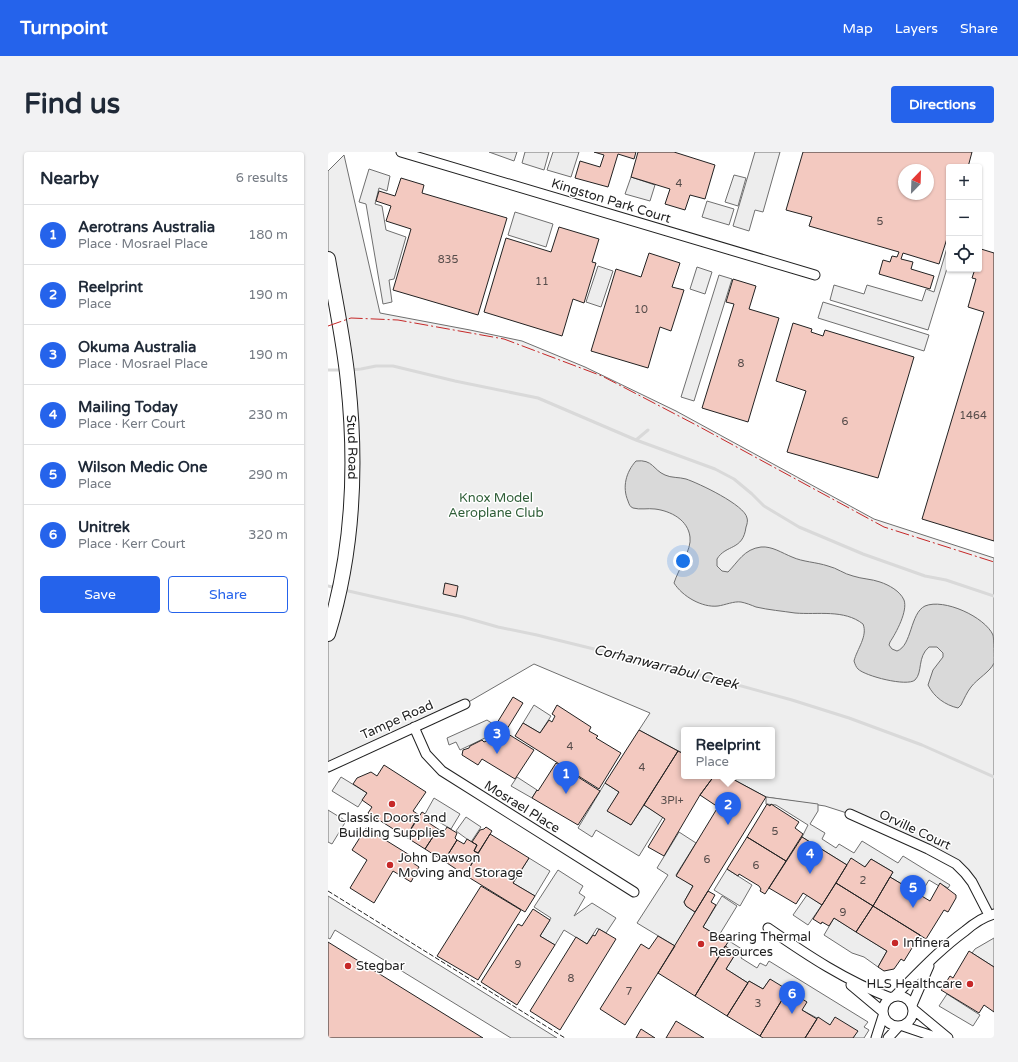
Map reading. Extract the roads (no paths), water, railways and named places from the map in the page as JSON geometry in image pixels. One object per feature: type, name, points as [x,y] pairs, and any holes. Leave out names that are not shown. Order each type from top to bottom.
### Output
[{"type":"highway","name":"Stud Road","points":[[328,259],[348,380],[352,440],[349,528],[341,582],[328,634]]},
{"type":"street","name":"Kingston Park Court","points":[[400,152],[815,275]]},
{"type":"street","name":"Tampe Road","points":[[328,767],[340,760],[466,704]]},
{"type":"street","name":"Mosrael Place","points":[[414,727],[426,754],[442,771],[634,892]]},
{"type":"street","name":"Tampe Road","points":[[328,763],[340,760]]},
{"type":"street","name":"Orville Court","points":[[850,814],[928,849],[956,864],[972,882],[992,914]]},
{"type":"street","points":[[876,1038],[885,1003],[949,942],[992,914]]},
{"type":"street","points":[[768,928],[836,973],[883,1013],[889,1024],[901,1026],[938,1038]]},
{"type":"street","points":[[888,1038],[910,1020],[912,1007],[933,957]]},
{"type":"street","points":[[836,973],[868,989],[893,997],[901,997],[907,1000],[912,1007],[948,1038]]},
{"type":"waterway","points":[[350,370],[376,366],[393,366],[455,381],[538,398],[636,440],[648,430]]},
{"type":"waterway","points":[[328,370],[343,370]]},
{"type":"waterway","points":[[636,440],[715,469],[734,479],[764,506],[799,527],[863,554],[925,576],[946,580],[994,596]]},
{"type":"waterway","name":"Corhanwarrabul Creek","points":[[328,586],[336,588]]},
{"type":"waterway","name":"Corhanwarrabul Creek","points":[[344,590],[537,635],[716,679],[792,700],[849,718],[922,745],[994,777]]},
{"type":"place","name":"Okuma Australia","points":[[497,754]]},
{"type":"place","name":"Aerotrans Australia","points":[[566,794]]},
{"type":"place","name":"Classic Doors and Building Supplies","points":[[392,804]]},
{"type":"place","name":"Reelprint","points":[[728,825]]},
{"type":"place","name":"John Dawson Moving and Storage","points":[[390,865]]},
{"type":"place","name":"Mailing Today","points":[[810,874]]},
{"type":"place","name":"Wilson Medic One","points":[[913,908]]},
{"type":"place","name":"Infinera","points":[[895,943]]},
{"type":"place","name":"Bearing Thermal Resources","points":[[701,944]]},
{"type":"place","name":"Stegbar","points":[[348,966]]},
{"type":"place","name":"HLS Healthcare","points":[[970,984]]},
{"type":"place","name":"Unitrek","points":[[792,1014]]},
{"type":"park label","name":"Knox Model Aeroplane Club","points":[[496,506]]}]
